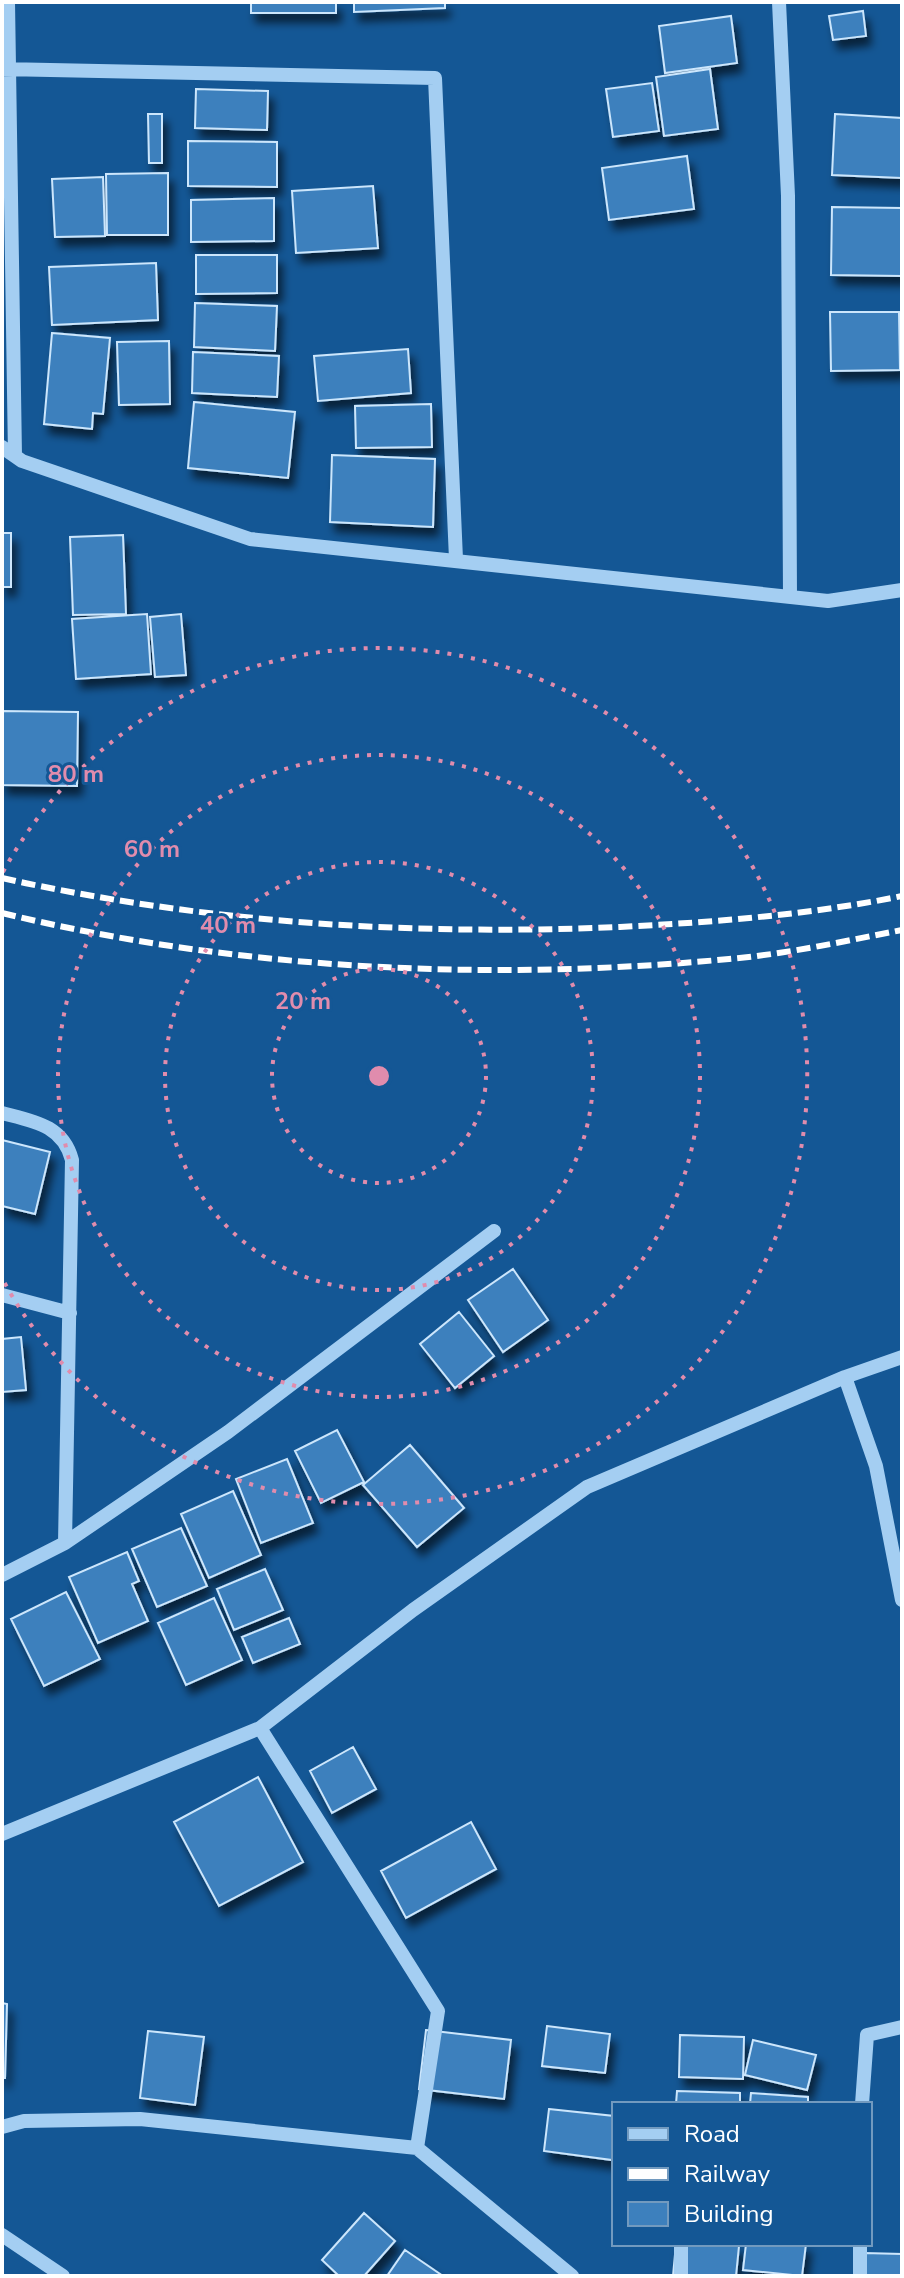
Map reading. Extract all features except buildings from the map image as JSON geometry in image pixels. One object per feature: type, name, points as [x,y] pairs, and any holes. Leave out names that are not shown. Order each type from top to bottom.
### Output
[{"type":"street","points":[[8,2],[8,452],[250,539],[828,601],[902,590]]},
{"type":"street","points":[[779,2],[788,196],[790,597]]},
{"type":"street","points":[[6,68],[435,78],[456,559]]},
{"type":"street","points":[[2,1113],[44,1124],[69,1146],[72,1160],[65,1543]]},
{"type":"street","points":[[2,1575],[65,1543],[228,1432],[494,1231]]},
{"type":"street","points":[[2,1295],[70,1313]]},
{"type":"street","points":[[2,1834],[260,1728],[413,1610],[587,1487],[845,1377],[902,1357]]},
{"type":"street","points":[[845,1377],[876,1466],[902,1600]]},
{"type":"street","points":[[260,1728],[438,2011],[417,2148]]},
{"type":"street","points":[[862,2102],[867,2035],[902,2027]]},
{"type":"street","points":[[2,2127],[24,2121],[140,2119],[417,2148],[572,2276]]},
{"type":"street","points":[[2,2235],[46,2269],[63,2276]]},
{"type":"street","points":[[681,2246],[681,2276]]},
{"type":"street","points":[[860,2246],[860,2276]]},
{"type":"railway","points":[[2,878],[155,906],[232,916],[309,923],[465,929],[691,923],[797,913],[902,896]]},
{"type":"railway","points":[[2,913],[91,932],[272,959],[455,970],[547,970],[729,959],[794,951],[902,930]]}]
